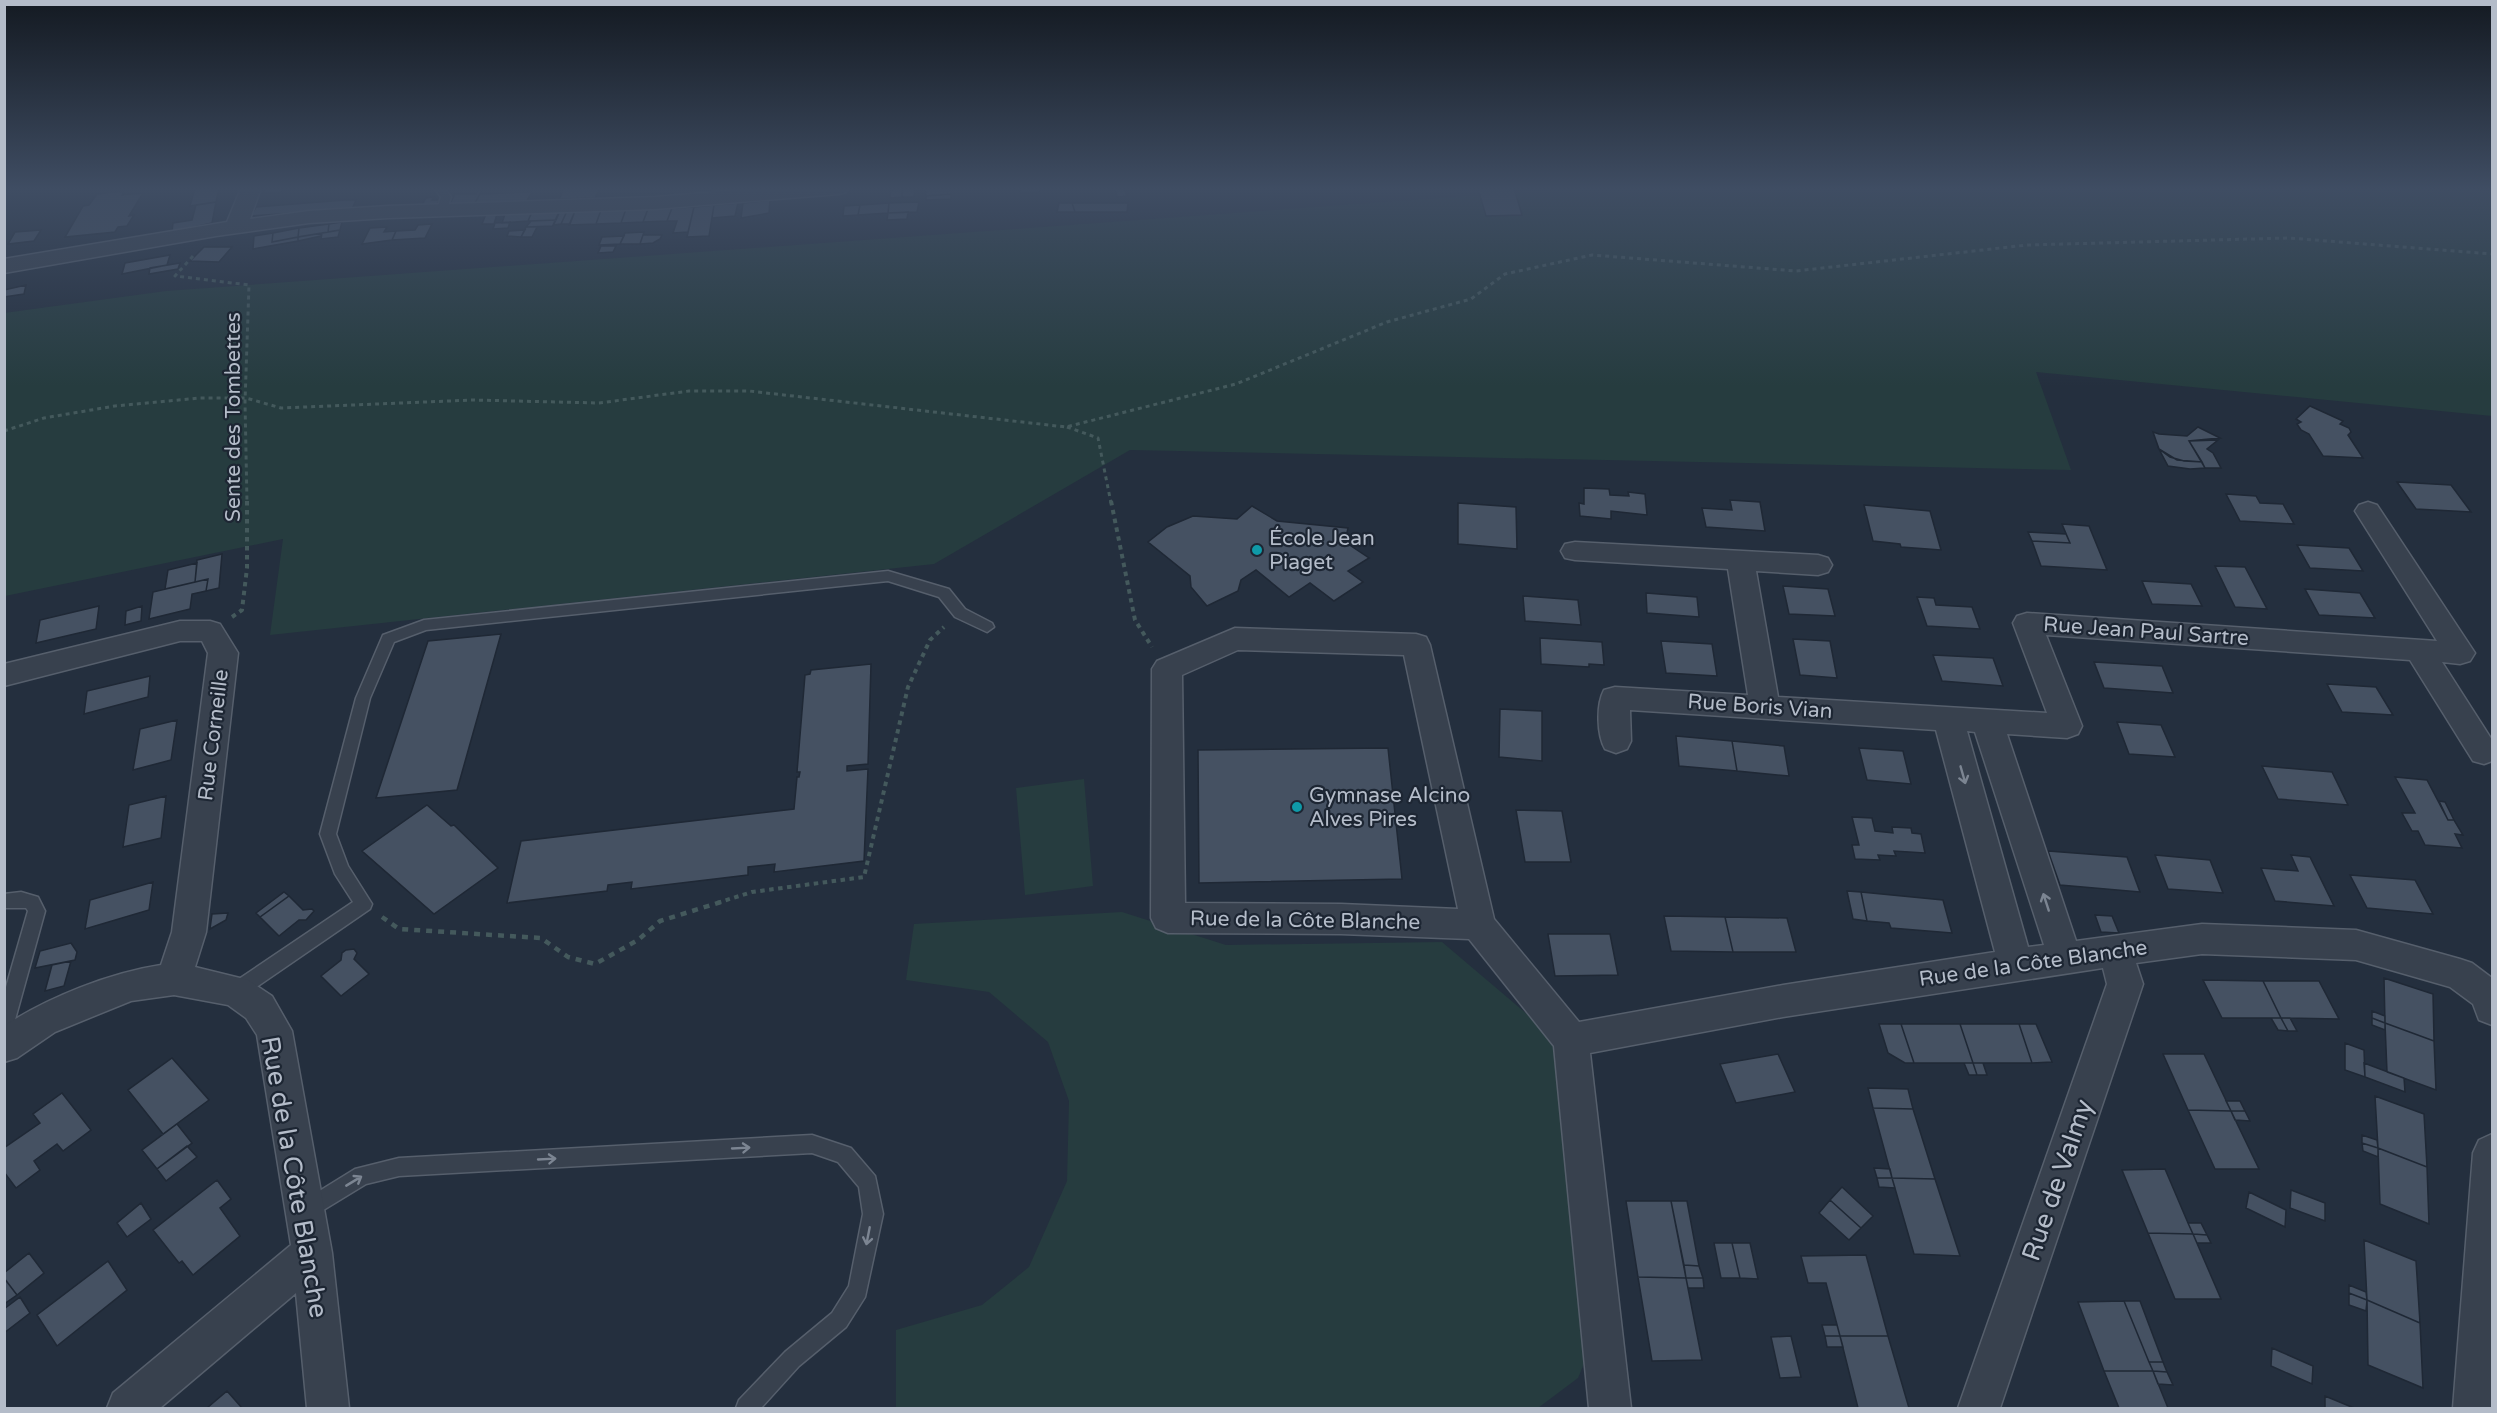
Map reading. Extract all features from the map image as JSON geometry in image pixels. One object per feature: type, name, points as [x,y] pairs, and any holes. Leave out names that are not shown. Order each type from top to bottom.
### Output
[{"type":"street","points":[[4,266],[76,254]]},
{"type":"street","name":"Rue Jean Paul Sartre","points":[[1948,719],[2067,726],[2027,623],[2460,652],[2368,511]]},
{"type":"street","points":[[1575,551],[1818,565]]},
{"type":"street","points":[[1741,562],[1765,706]]},
{"type":"street","points":[[4,675],[180,631],[210,631]]},
{"type":"street","name":"Rue Corneille","points":[[174,979],[189,932],[223,653],[210,631]]},
{"type":"street","points":[[1167,669],[1235,639],[1416,645],[1478,925],[1571,1040],[1610,1408]]},
{"type":"street","points":[[2419,650],[2484,752]]},
{"type":"street","name":"Rue de la Côte Blanche","points":[[1167,669],[1168,918],[1341,919],[1478,925]]},
{"type":"street","name":"Rue Boris Vian","points":[[1616,741],[1615,698],[1948,719]]},
{"type":"street","points":[[1948,719],[2016,964]]},
{"type":"street","points":[[1987,721],[2065,958]]},
{"type":"street","name":"Rue de la Côte Blanche","points":[[1571,1040],[1783,1001],[2016,964],[2202,939],[2356,945],[2460,974],[2490,1002]]},
{"type":"street","name":"Rue de Valmy","points":[[1979,1408],[2125,984],[2115,951]]},
{"type":"street","name":"Rue de la Côte Blanche","points":[[4,1046],[42,1021],[129,986],[174,979],[236,991],[259,1007],[274,1031],[312,1253],[328,1408]]},
{"type":"street","points":[[2475,1408],[2493,1153]]},
{"type":"street","points":[[128,1408],[312,1253]]},
{"type":"lane","points":[[236,991],[364,904],[341,869],[328,834],[363,698],[388,639],[424,625],[888,576],[944,593],[960,613],[987,627]]},
{"type":"lane","points":[[4,901],[21,899],[32,902],[38,911],[4,1027]]},
{"type":"lane","points":[[305,1212],[362,1176],[399,1167],[812,1144],[844,1155],[868,1183],[873,1214],[858,1290],[839,1320],[792,1359],[747,1408]]},
{"type":"path","name":"Sente des Tombettes","points":[[199,254],[175,276],[249,285],[245,440],[248,524],[245,594],[242,610],[210,631]]},
{"type":"path","points":[[1066,427],[1236,384],[1387,322],[1471,299],[1505,274],[1592,255],[1796,271],[1948,254]]},
{"type":"path","points":[[4,431],[44,418],[115,406],[200,398],[246,398],[281,408],[473,399],[599,402],[689,391],[749,391],[1066,427],[1098,438],[1135,620],[1167,669]]},
{"type":"path","points":[[364,904],[399,929],[541,938],[568,957],[595,964],[638,939],[660,921],[671,917],[752,892],[864,877],[908,687],[930,640],[960,613]]},
{"type":"green space","points":[[673,254],[2492,254],[2492,416],[2036,372],[2071,470],[1130,450],[934,564],[270,635],[283,539],[5,596],[4,313],[166,291]]},
{"type":"green space","points":[[1084,779],[1093,886],[1025,895],[1016,788]]},
{"type":"green space","points":[[1122,912],[1226,945],[1442,942],[1553,1036],[1591,1347],[1578,1378],[1538,1408],[896,1408],[896,1330],[982,1305],[1029,1267],[1067,1181],[1069,1101],[1048,1042],[989,992],[906,980],[914,924]]},
{"type":"building","points":[[197,254],[226,254],[219,262],[190,261]]},
{"type":"building","points":[[170,255],[167,265],[122,274],[125,263]]},
{"type":"building","points":[[180,263],[178,269],[149,274],[150,268]]},
{"type":"building","points":[[26,285],[24,294],[4,297],[4,290]]},
{"type":"building","points":[[2310,406],[2343,421],[2340,424],[2349,428],[2351,432],[2348,435],[2363,458],[2323,456],[2309,434],[2301,430],[2297,424],[2301,422],[2296,419]]},
{"type":"building","points":[[2198,427],[2220,438],[2189,441],[2202,462],[2170,457],[2159,449],[2153,432],[2187,436]]},
{"type":"building","points":[[2218,440],[2207,449],[2213,453],[2221,468],[2205,468],[2189,441]]},
{"type":"building","points":[[2159,449],[2177,460],[2202,462],[2205,468],[2190,469],[2168,466]]},
{"type":"building","points":[[2397,482],[2451,485],[2471,512],[2416,509]]},
{"type":"building","points":[[1584,488],[1609,489],[1610,495],[1629,496],[1628,492],[1645,494],[1647,515],[1611,511],[1611,519],[1580,516],[1579,503],[1584,504]]},
{"type":"building","points":[[2226,494],[2256,496],[2260,503],[2283,504],[2294,524],[2240,521]]},
{"type":"building","points":[[1730,500],[1760,502],[1765,531],[1706,527],[1702,508],[1732,510]]},
{"type":"building","points":[[1458,503],[1516,507],[1517,549],[1458,544]]},
{"type":"building","points":[[1864,505],[1930,511],[1941,550],[1901,547],[1900,544],[1873,541]]},
{"type":"building","name":"École Jean Piaget","points":[[1252,506],[1277,521],[1348,528],[1345,542],[1369,558],[1348,571],[1363,582],[1334,601],[1310,583],[1289,597],[1256,570],[1241,580],[1238,591],[1207,606],[1191,587],[1190,576],[1148,542],[1167,527],[1193,516],[1237,519]]},
{"type":"building","points":[[2062,524],[2089,526],[2107,570],[2041,566],[2032,541],[2070,543]]},
{"type":"building","points":[[2028,532],[2066,534],[2070,543],[2032,541]]},
{"type":"building","points":[[2297,545],[2349,548],[2363,571],[2310,568]]},
{"type":"building","points":[[222,554],[219,588],[206,591],[208,579],[195,582],[197,560]]},
{"type":"building","points":[[197,563],[195,582],[165,589],[168,570]]},
{"type":"building","points":[[2215,566],[2245,567],[2267,609],[2235,607]]},
{"type":"building","points":[[208,579],[206,591],[192,594],[190,609],[149,619],[153,592]]},
{"type":"building","points":[[2142,581],[2191,584],[2202,606],[2152,604]]},
{"type":"building","points":[[1783,586],[1828,589],[1835,616],[1789,614]]},
{"type":"building","points":[[2305,589],[2360,593],[2375,618],[2319,615]]},
{"type":"building","points":[[1646,593],[1697,597],[1699,617],[1647,613]]},
{"type":"building","points":[[1523,596],[1578,600],[1581,625],[1525,621]]},
{"type":"building","points":[[1917,597],[1934,598],[1936,605],[1972,607],[1980,629],[1927,626]]},
{"type":"building","points":[[99,606],[96,629],[36,643],[40,620]]},
{"type":"building","points":[[142,606],[141,621],[125,625],[126,611]]},
{"type":"building","points":[[501,634],[457,790],[376,798],[428,641]]},
{"type":"building","points":[[1540,638],[1602,642],[1604,665],[1589,664],[1589,667],[1541,664]]},
{"type":"building","points":[[1793,639],[1830,641],[1837,678],[1800,675]]},
{"type":"building","points":[[1661,641],[1712,644],[1717,676],[1666,673]]},
{"type":"building","points":[[1933,655],[1993,658],[2003,686],[1942,681]]},
{"type":"building","points":[[2094,662],[2162,666],[2173,693],[2104,688]]},
{"type":"building","points":[[871,664],[868,764],[847,766],[847,771],[868,769],[864,861],[774,872],[775,864],[748,867],[748,875],[631,889],[632,882],[608,885],[607,891],[507,903],[521,841],[794,809],[797,777],[800,772],[797,772],[805,675],[810,674],[811,670]]},
{"type":"building","points":[[150,676],[148,697],[84,714],[87,691]]},
{"type":"building","points":[[2327,684],[2376,687],[2393,715],[2342,712]]},
{"type":"building","points":[[1500,709],[1542,711],[1542,761],[1499,757]]},
{"type":"building","points":[[177,720],[171,760],[133,770],[140,729]]},
{"type":"building","points":[[2117,722],[2161,725],[2175,757],[2129,754]]},
{"type":"building","points":[[1676,736],[1732,741],[1737,771],[1679,766]]},
{"type":"building","points":[[1732,741],[1784,746],[1789,776],[1737,771]]},
{"type":"building","name":"Gymnase Alcino Alves Pires","points":[[1388,748],[1402,879],[1199,883],[1198,750]]},
{"type":"building","points":[[1859,748],[1903,751],[1911,784],[1867,780]]},
{"type":"building","points":[[2262,766],[2332,772],[2348,805],[2278,799]]},
{"type":"building","points":[[2395,777],[2427,780],[2448,820],[2454,820],[2463,835],[2455,834],[2462,848],[2425,845],[2418,831],[2412,831],[2402,813],[2415,813]]},
{"type":"building","points":[[166,796],[161,838],[123,847],[129,805]]},
{"type":"building","points":[[2439,801],[2445,802],[2454,820],[2448,820]]},
{"type":"building","points":[[427,805],[451,826],[454,825],[498,868],[434,914],[362,851]]},
{"type":"building","points":[[1516,810],[1562,811],[1571,862],[1525,862]]},
{"type":"building","points":[[1852,817],[1872,818],[1875,831],[1893,833],[1892,827],[1911,828],[1912,833],[1921,834],[1925,853],[1894,851],[1896,856],[1878,855],[1880,860],[1855,859],[1852,845],[1859,845]]},
{"type":"building","points":[[2048,851],[2127,857],[2140,892],[2060,885]]},
{"type":"building","points":[[2155,855],[2210,860],[2223,893],[2168,889]]},
{"type":"building","points":[[2291,855],[2310,857],[2334,906],[2275,901],[2261,868],[2298,871]]},
{"type":"building","points":[[2350,875],[2415,880],[2433,914],[2367,908]]},
{"type":"building","points":[[153,882],[149,910],[85,929],[90,900]]},
{"type":"building","points":[[1847,891],[1861,892],[1867,921],[1853,919]]},
{"type":"building","points":[[284,892],[289,896],[260,917],[256,913]]},
{"type":"building","points":[[1861,892],[1943,900],[1952,933],[1891,928],[1889,923],[1867,921]]},
{"type":"building","points":[[289,896],[303,910],[312,909],[314,911],[306,920],[299,920],[279,936],[260,917]]},
{"type":"building","points":[[228,913],[226,920],[210,929],[212,914]]},
{"type":"building","points":[[2095,915],[2112,916],[2119,933],[2101,932]]},
{"type":"building","points":[[1664,916],[1725,917],[1733,952],[1671,951]]},
{"type":"building","points":[[1725,917],[1787,918],[1796,952],[1733,952]]},
{"type":"building","points":[[1548,934],[1610,934],[1618,975],[1555,976]]},
{"type":"building","points":[[71,943],[77,952],[75,960],[35,968],[40,951]]},
{"type":"building","points":[[354,949],[357,953],[354,959],[369,974],[341,996],[321,976],[341,960],[342,953]]},
{"type":"building","points":[[71,961],[64,986],[45,991],[52,965]]},
{"type":"building","points":[[2384,978],[2433,994],[2434,1041],[2385,1023]]},
{"type":"building","points":[[2203,980],[2263,981],[2281,1018],[2222,1018]]},
{"type":"building","points":[[2263,981],[2319,981],[2339,1019],[2281,1018]]},
{"type":"building","points":[[2372,1011],[2385,1016],[2385,1023],[2372,1018]]},
{"type":"building","points":[[2271,1018],[2281,1018],[2288,1031],[2278,1030]]},
{"type":"building","points":[[2281,1018],[2290,1018],[2297,1031],[2288,1031]]},
{"type":"building","points":[[2372,1018],[2385,1023],[2385,1030],[2372,1025]]},
{"type":"building","points":[[2385,1023],[2434,1041],[2436,1090],[2387,1072]]},
{"type":"building","points":[[1879,1024],[1901,1024],[1914,1063],[1905,1063],[1888,1053]]},
{"type":"building","points":[[1901,1024],[1960,1024],[1973,1063],[1914,1063]]},
{"type":"building","points":[[1960,1024],[2019,1024],[2032,1063],[1973,1063]]},
{"type":"building","points":[[2019,1024],[2036,1024],[2052,1062],[2032,1063]]},
{"type":"building","points":[[2345,1043],[2364,1050],[2365,1077],[2345,1070]]},
{"type":"building","points":[[1778,1054],[1795,1092],[1736,1103],[1720,1064]]},
{"type":"building","points":[[2163,1054],[2204,1054],[2231,1111],[2188,1110]]},
{"type":"building","points":[[172,1058],[209,1100],[163,1134],[128,1090]]},
{"type":"building","points":[[1964,1063],[1973,1063],[1977,1075],[1969,1075]]},
{"type":"building","points":[[1973,1063],[1983,1063],[1987,1075],[1977,1075]]},
{"type":"building","points":[[2364,1063],[2404,1078],[2405,1092],[2365,1077]]},
{"type":"building","points":[[1868,1088],[1908,1089],[1913,1109],[1873,1108]]},
{"type":"building","points":[[62,1093],[91,1130],[63,1151],[57,1144],[34,1161],[40,1170],[16,1188],[4,1172],[4,1148],[40,1123],[33,1114]]},
{"type":"building","points":[[2375,1096],[2424,1114],[2427,1167],[2378,1148]]},
{"type":"building","points":[[2226,1101],[2240,1101],[2245,1111],[2231,1111]]},
{"type":"building","points":[[1873,1108],[1913,1109],[1935,1179],[1892,1178]]},
{"type":"building","points":[[2188,1110],[2231,1111],[2259,1169],[2215,1169]]},
{"type":"building","points":[[2231,1111],[2245,1111],[2250,1121],[2235,1120]]},
{"type":"building","points":[[177,1124],[192,1143],[157,1169],[142,1150]]},
{"type":"building","points":[[2362,1135],[2377,1140],[2378,1148],[2362,1143]]},
{"type":"building","points":[[2362,1143],[2378,1148],[2378,1157],[2363,1151]]},
{"type":"building","points":[[187,1146],[197,1157],[166,1181],[157,1169]]},
{"type":"building","points":[[2378,1148],[2427,1167],[2429,1224],[2380,1204]]},
{"type":"building","points":[[1874,1168],[1890,1169],[1892,1178],[1877,1178]]},
{"type":"building","points":[[2165,1169],[2193,1234],[2148,1233],[2122,1170]]},
{"type":"building","points":[[1877,1178],[1892,1178],[1895,1188],[1879,1187]]},
{"type":"building","points":[[1892,1178],[1935,1179],[1960,1256],[1914,1254]]},
{"type":"building","points":[[217,1180],[231,1199],[220,1208],[240,1236],[193,1275],[182,1261],[179,1263],[153,1230]]},
{"type":"building","points":[[1842,1187],[1873,1216],[1861,1228],[1830,1200]]},
{"type":"building","points":[[2291,1190],[2325,1203],[2325,1221],[2290,1208]]},
{"type":"building","points":[[2249,1192],[2286,1210],[2285,1227],[2246,1208]]},
{"type":"building","points":[[1830,1200],[1861,1228],[1849,1240],[1819,1213]]},
{"type":"building","points":[[1626,1201],[1671,1201],[1686,1278],[1638,1277]]},
{"type":"building","points":[[1671,1201],[1687,1201],[1699,1266],[1684,1265]]},
{"type":"building","points":[[141,1203],[151,1219],[127,1237],[117,1223]]},
{"type":"building","points":[[2188,1223],[2201,1223],[2207,1235],[2193,1234]]},
{"type":"building","points":[[2148,1233],[2193,1234],[2221,1299],[2175,1299]]},
{"type":"building","points":[[2193,1234],[2207,1235],[2211,1243],[2197,1243]]},
{"type":"building","points":[[2364,1240],[2416,1261],[2420,1323],[2367,1300]]},
{"type":"building","points":[[1714,1243],[1732,1243],[1740,1278],[1721,1278]]},
{"type":"building","points":[[1732,1243],[1750,1243],[1758,1279],[1740,1278]]},
{"type":"building","points":[[29,1253],[44,1273],[17,1295],[4,1278],[4,1273]]},
{"type":"building","points":[[1866,1255],[1888,1336],[1840,1336],[1826,1283],[1808,1283],[1801,1256]]},
{"type":"building","points":[[108,1261],[127,1290],[57,1346],[37,1315]]},
{"type":"building","points":[[1684,1265],[1699,1266],[1703,1278],[1686,1278]]},
{"type":"building","points":[[1638,1277],[1686,1278],[1702,1360],[1652,1361]]},
{"type":"building","points":[[4,1278],[17,1295],[4,1304]]},
{"type":"building","points":[[1686,1278],[1703,1278],[1704,1288],[1688,1288]]},
{"type":"building","points":[[2349,1285],[2366,1292],[2367,1300],[2349,1293]]},
{"type":"building","points":[[2349,1293],[2367,1300],[2366,1311],[2349,1305]]},
{"type":"building","points":[[20,1297],[30,1313],[4,1333],[4,1309]]},
{"type":"building","points":[[2367,1300],[2420,1323],[2423,1388],[2368,1365]]},
{"type":"building","points":[[2124,1301],[2140,1301],[2163,1362],[2149,1362]]},
{"type":"building","points":[[2124,1301],[2153,1371],[2104,1371],[2078,1302]]},
{"type":"building","points":[[1822,1325],[1837,1325],[1840,1336],[1825,1336]]},
{"type":"building","points":[[1791,1336],[1801,1377],[1780,1378],[1771,1337]]},
{"type":"building","points":[[1825,1336],[1840,1336],[1843,1347],[1827,1347]]},
{"type":"building","points":[[1840,1336],[1888,1336],[1909,1408],[1858,1408]]},
{"type":"building","points":[[2272,1348],[2313,1366],[2312,1384],[2271,1366]]},
{"type":"building","points":[[2149,1362],[2163,1362],[2167,1372],[2153,1371]]},
{"type":"building","points":[[2104,1371],[2153,1371],[2168,1408],[2119,1408]]},
{"type":"building","points":[[2153,1371],[2167,1372],[2173,1385],[2158,1384]]},
{"type":"building","points":[[227,1391],[242,1408],[207,1408]]},
{"type":"building","points":[[2325,1396],[2354,1408],[2325,1408]]},
{"type":"place","name":"École Jean Piaget","points":[[1257,550]]},
{"type":"place","name":"Gymnase Alcino Alves Pires","points":[[1297,807]]}]
